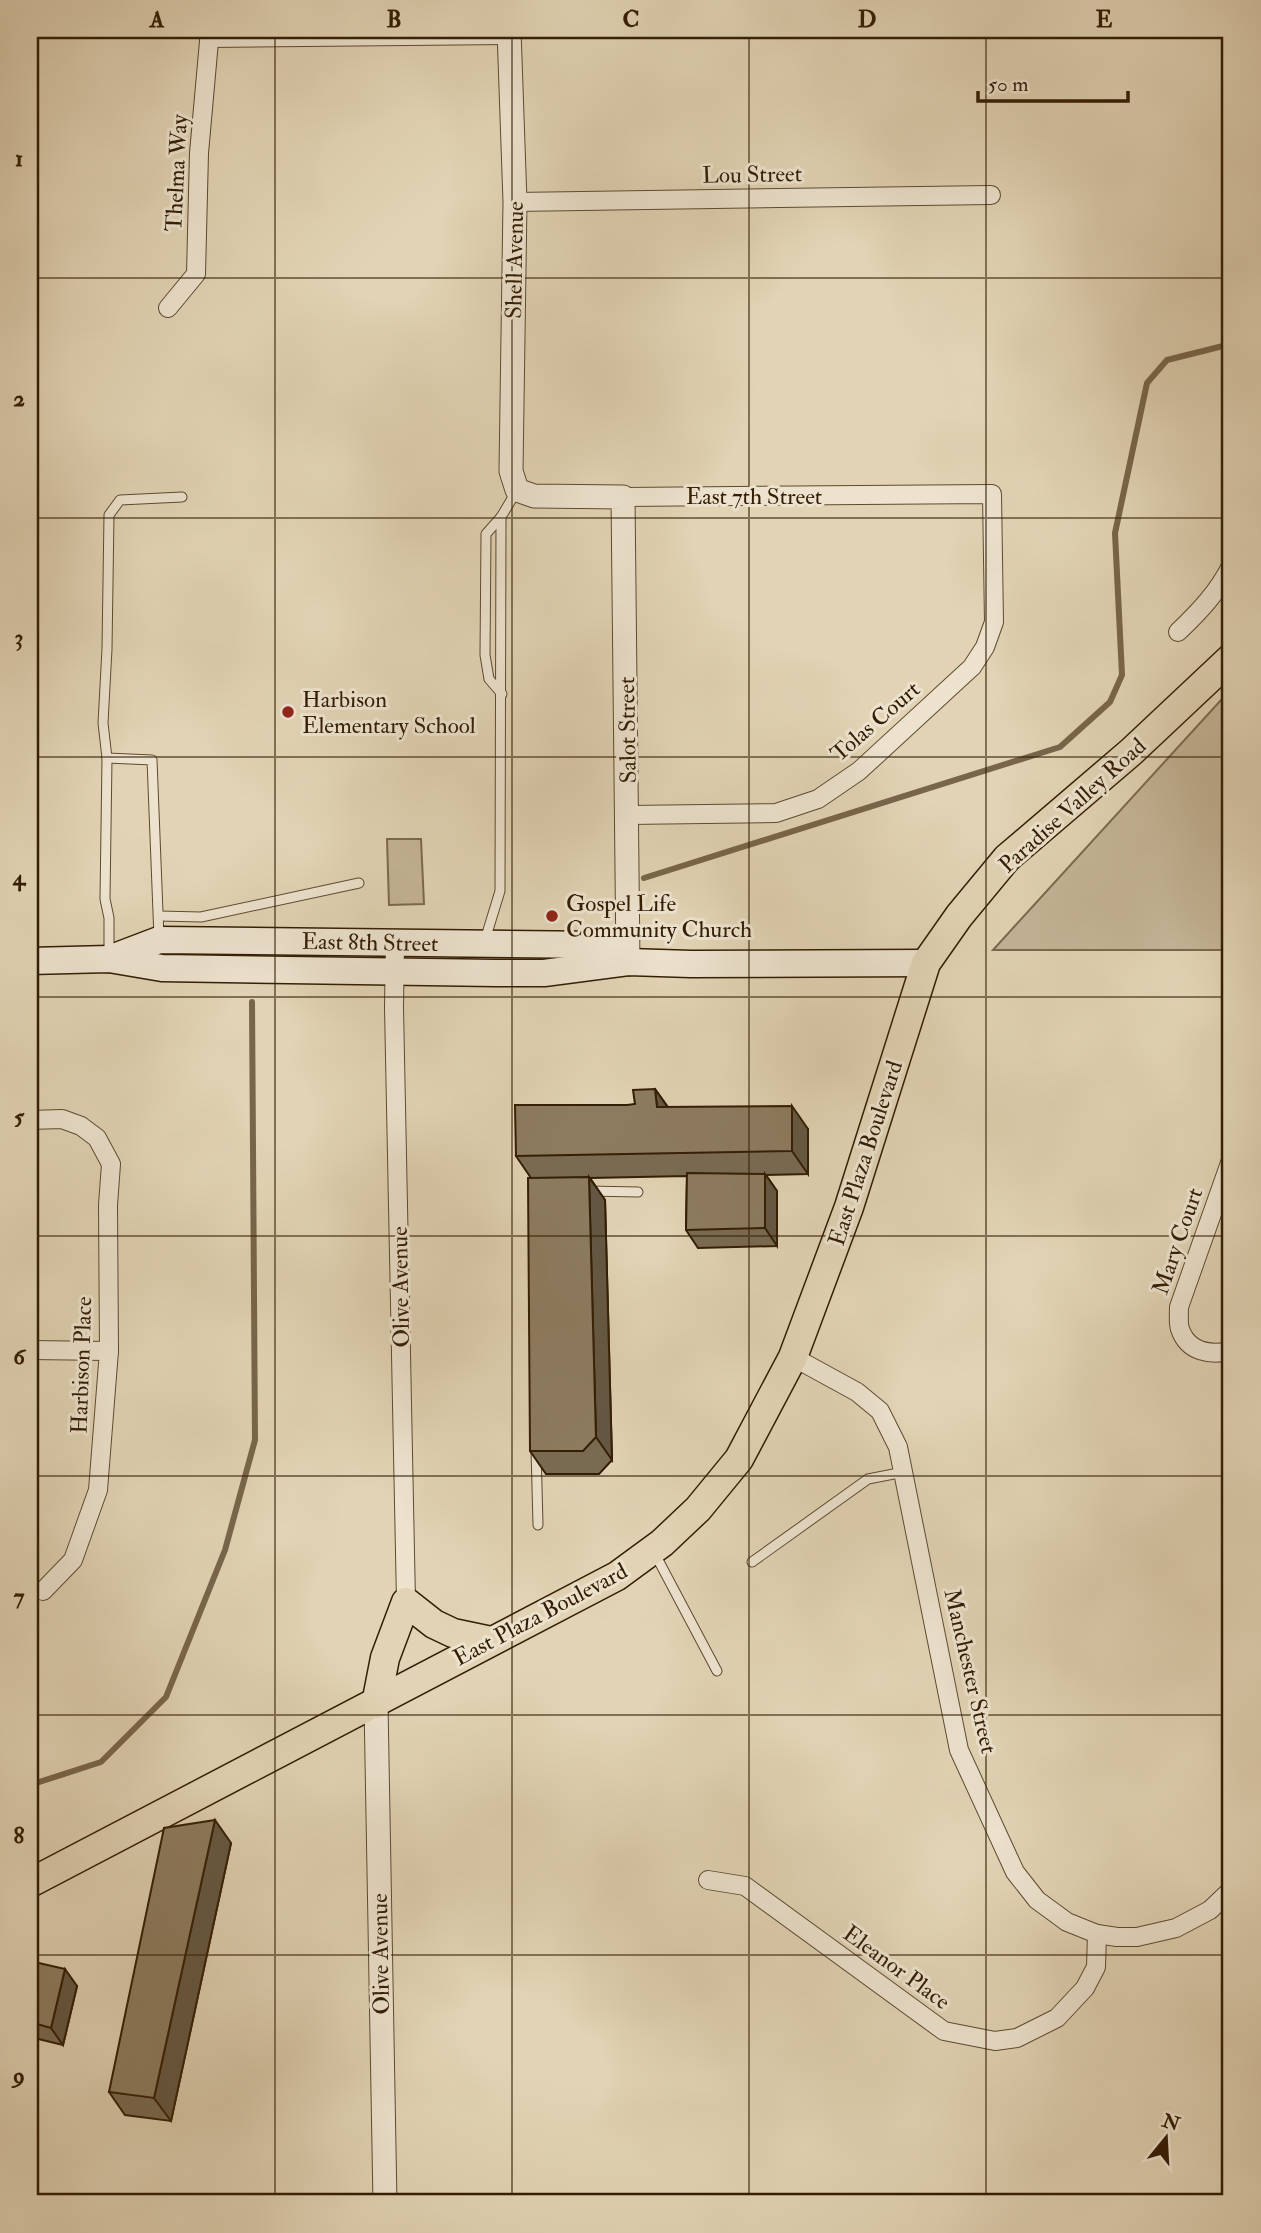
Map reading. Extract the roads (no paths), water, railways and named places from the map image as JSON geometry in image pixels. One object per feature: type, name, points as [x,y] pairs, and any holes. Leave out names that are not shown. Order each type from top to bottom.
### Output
[{"type":"main road","name":"Paradise Valley Road","points":[[926,963],[959,916],[1007,858],[1131,751],[1231,659]]},
{"type":"main road","name":"East 8th Street","points":[[109,959],[159,928],[395,943],[601,945],[628,962]]},
{"type":"main road","name":"East 8th Street","points":[[30,961],[109,959],[162,968],[544,973],[628,962],[926,963]]},
{"type":"main road","name":"East Plaza Boulevard","points":[[30,1883],[617,1576],[652,1550],[698,1509],[739,1459],[793,1357],[849,1207],[926,963]]},
{"type":"main road","points":[[376,1704],[385,1658],[406,1602],[434,1624],[453,1633],[491,1641]]},
{"type":"street","points":[[210,34],[509,32]]},
{"type":"street","name":"Shell Avenue","points":[[509,32],[515,202],[511,471],[517,490]]},
{"type":"street","name":"Thelma Way","points":[[168,308],[196,274],[199,153],[210,34]]},
{"type":"street","name":"Lou Street","points":[[515,202],[990,195]]},
{"type":"street","name":"East 7th Street","points":[[517,490],[534,496],[623,497],[992,494]]},
{"type":"street","name":"Tolas Court","points":[[628,815],[776,813],[818,799],[859,771],[972,667],[985,647],[994,622],[992,494]]},
{"type":"street","name":"Salot Street","points":[[623,497],[628,962]]},
{"type":"street","points":[[1178,632],[1200,611],[1224,580],[1231,566]]},
{"type":"street","name":"Olive Avenue","points":[[395,943],[406,1602]]},
{"type":"street","name":"Harbison Place","points":[[30,1121],[62,1119],[90,1131],[103,1146],[111,1164],[108,1205],[109,1351],[98,1490],[73,1560],[43,1591]]},
{"type":"street","name":"Mary Court","points":[[1231,1160],[1179,1307],[1179,1328],[1199,1351],[1214,1354],[1231,1352]]},
{"type":"street","points":[[30,1350],[109,1351]]},
{"type":"street","name":"Manchester Street","points":[[793,1357],[857,1392],[880,1411],[898,1447],[959,1750],[1015,1872],[1037,1900],[1067,1922],[1097,1934],[1138,1937],[1177,1928],[1210,1910],[1231,1890]]},
{"type":"street","name":"Olive Avenue","points":[[376,1704],[385,2203]]},
{"type":"street","name":"Eleanor Place","points":[[708,1880],[745,1886],[944,2031],[995,2041],[1017,2038],[1057,2018],[1085,1988],[1096,1967],[1097,1934]]},
{"type":"lane","points":[[502,694],[489,679],[485,655],[486,534],[501,517],[517,490]]},
{"type":"lane","points":[[109,959],[109,918],[105,899],[107,758],[103,723],[109,515],[120,500],[182,497]]},
{"type":"lane","points":[[484,945],[500,891],[501,517]]},
{"type":"lane","points":[[107,758],[152,760],[159,928],[359,883]]},
{"type":"lane","points":[[583,1191],[638,1192]]},
{"type":"lane","points":[[536,1437],[538,1525]]},
{"type":"lane","points":[[752,1562],[868,1479],[904,1472]]},
{"type":"lane","points":[[652,1550],[717,1671]]},
{"type":"waterway","points":[[644,878],[1060,747],[1110,702],[1122,675],[1115,533],[1147,383],[1167,360],[1231,344]]},
{"type":"waterway","points":[[30,1785],[101,1762],[166,1697],[225,1550],[255,1440],[252,1002]]},
{"type":"place","name":"Harbison Elementary School","points":[[288,712]]},
{"type":"place","name":"Gospel Life Community Church","points":[[552,916]]}]
